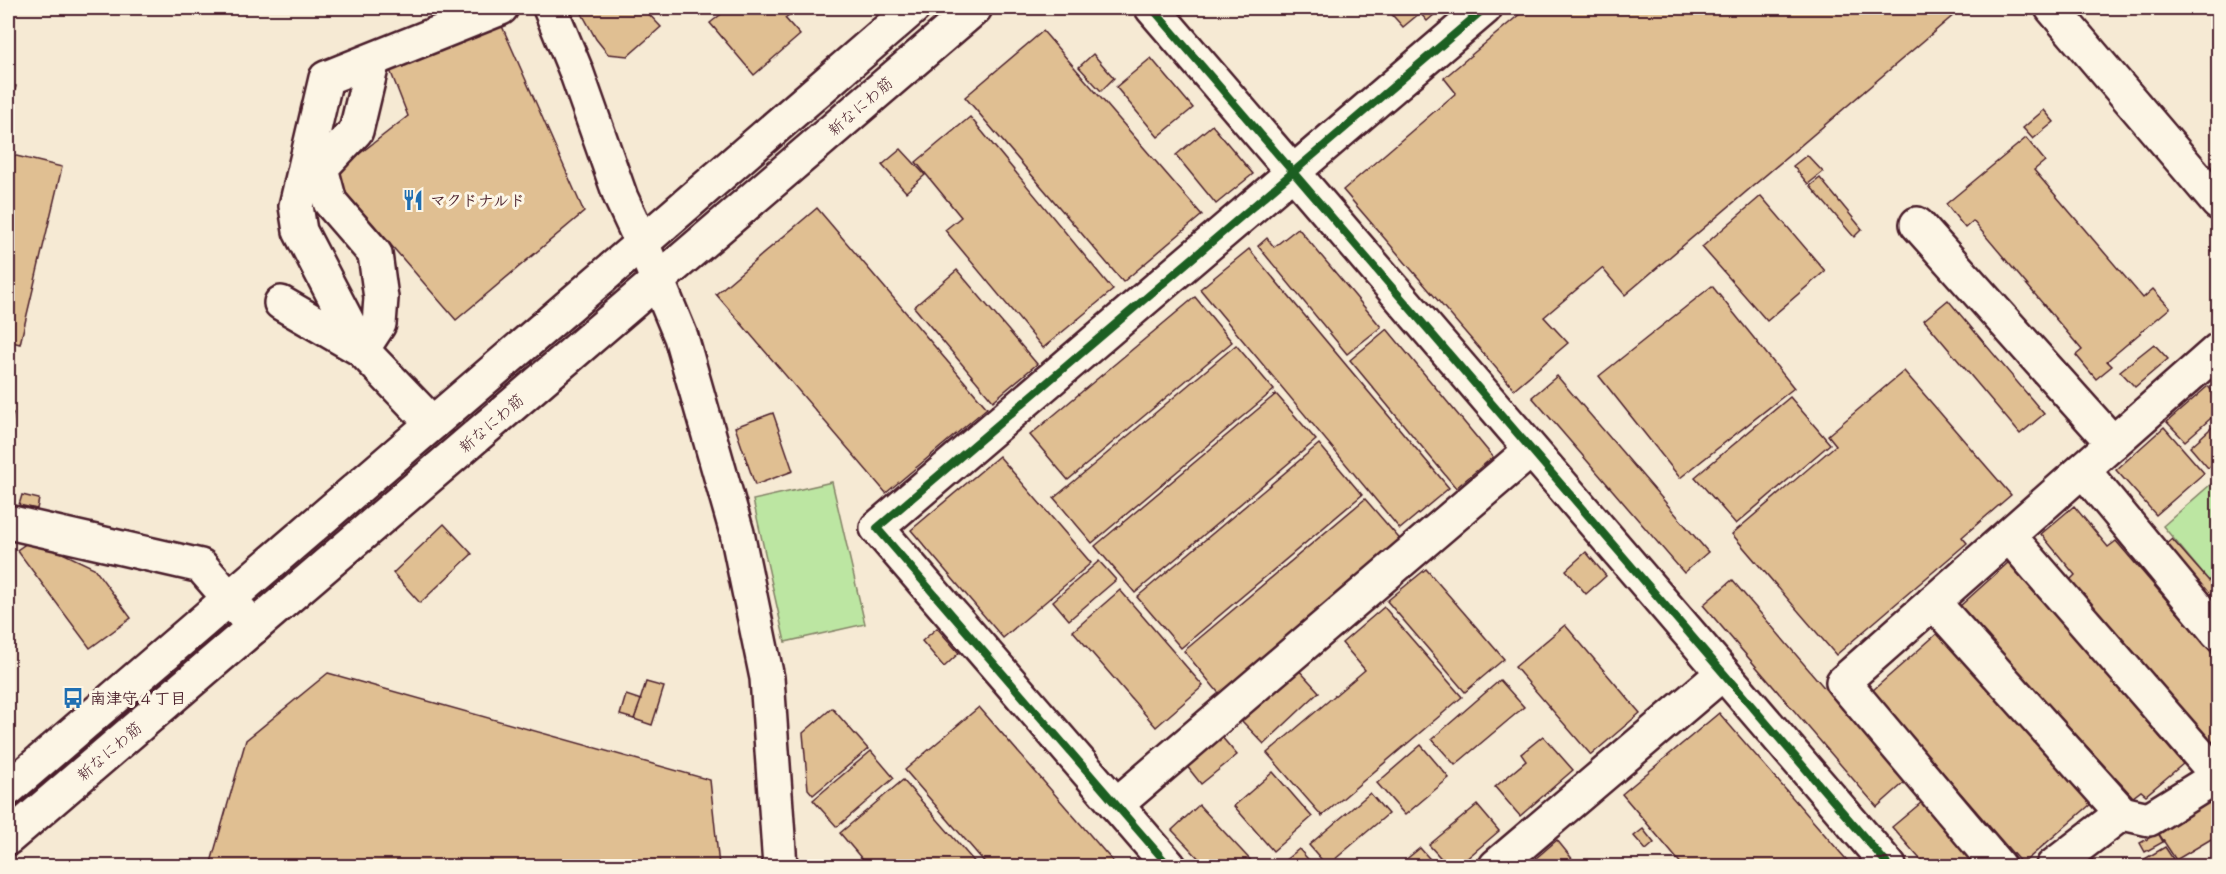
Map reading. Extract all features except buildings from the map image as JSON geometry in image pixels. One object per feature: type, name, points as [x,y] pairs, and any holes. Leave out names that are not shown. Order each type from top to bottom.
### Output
[{"type":"street","points":[[362,350],[300,231],[296,206],[326,78],[501,8]]},
{"type":"street","points":[[550,8],[576,71],[621,198],[681,337],[737,533],[766,678],[780,867]]},
{"type":"street","points":[[8,789],[913,8]]},
{"type":"street","name":"新なにわ筋","points":[[8,838],[975,8]]},
{"type":"street","points":[[1152,8],[1889,867]]},
{"type":"street","points":[[1169,867],[877,528],[1485,8]]},
{"type":"street","points":[[2052,8],[2218,203]]},
{"type":"street","points":[[362,350],[379,324],[381,298],[375,254],[330,202],[321,168],[356,131],[373,60]]},
{"type":"street","points":[[1917,224],[2113,443]]},
{"type":"street","points":[[281,303],[362,350],[432,423]]},
{"type":"street","points":[[1998,867],[1843,682],[2218,350]]},
{"type":"street","points":[[1116,805],[1531,450]]},
{"type":"street","points":[[2083,470],[2218,633]]},
{"type":"street","points":[[8,522],[201,566],[254,627]]},
{"type":"street","points":[[1933,602],[2122,813],[2149,819],[2218,776],[2008,536]]},
{"type":"street","points":[[1496,867],[1723,673]]},
{"type":"street","points":[[2053,867],[2122,813]]},
{"type":"green space","points":[[2218,478],[2218,592],[2163,526]]},
{"type":"green space","points":[[832,482],[865,624],[785,642],[753,500]]},
{"type":"cycle path","points":[[1152,8],[1889,866]]},
{"type":"cycle path","points":[[1169,866],[877,528],[1485,8]]},
{"type":"place","name":"マクドナルド","points":[[413,200]]},
{"type":"place","name":"南津守４丁目","points":[[73,698]]}]
